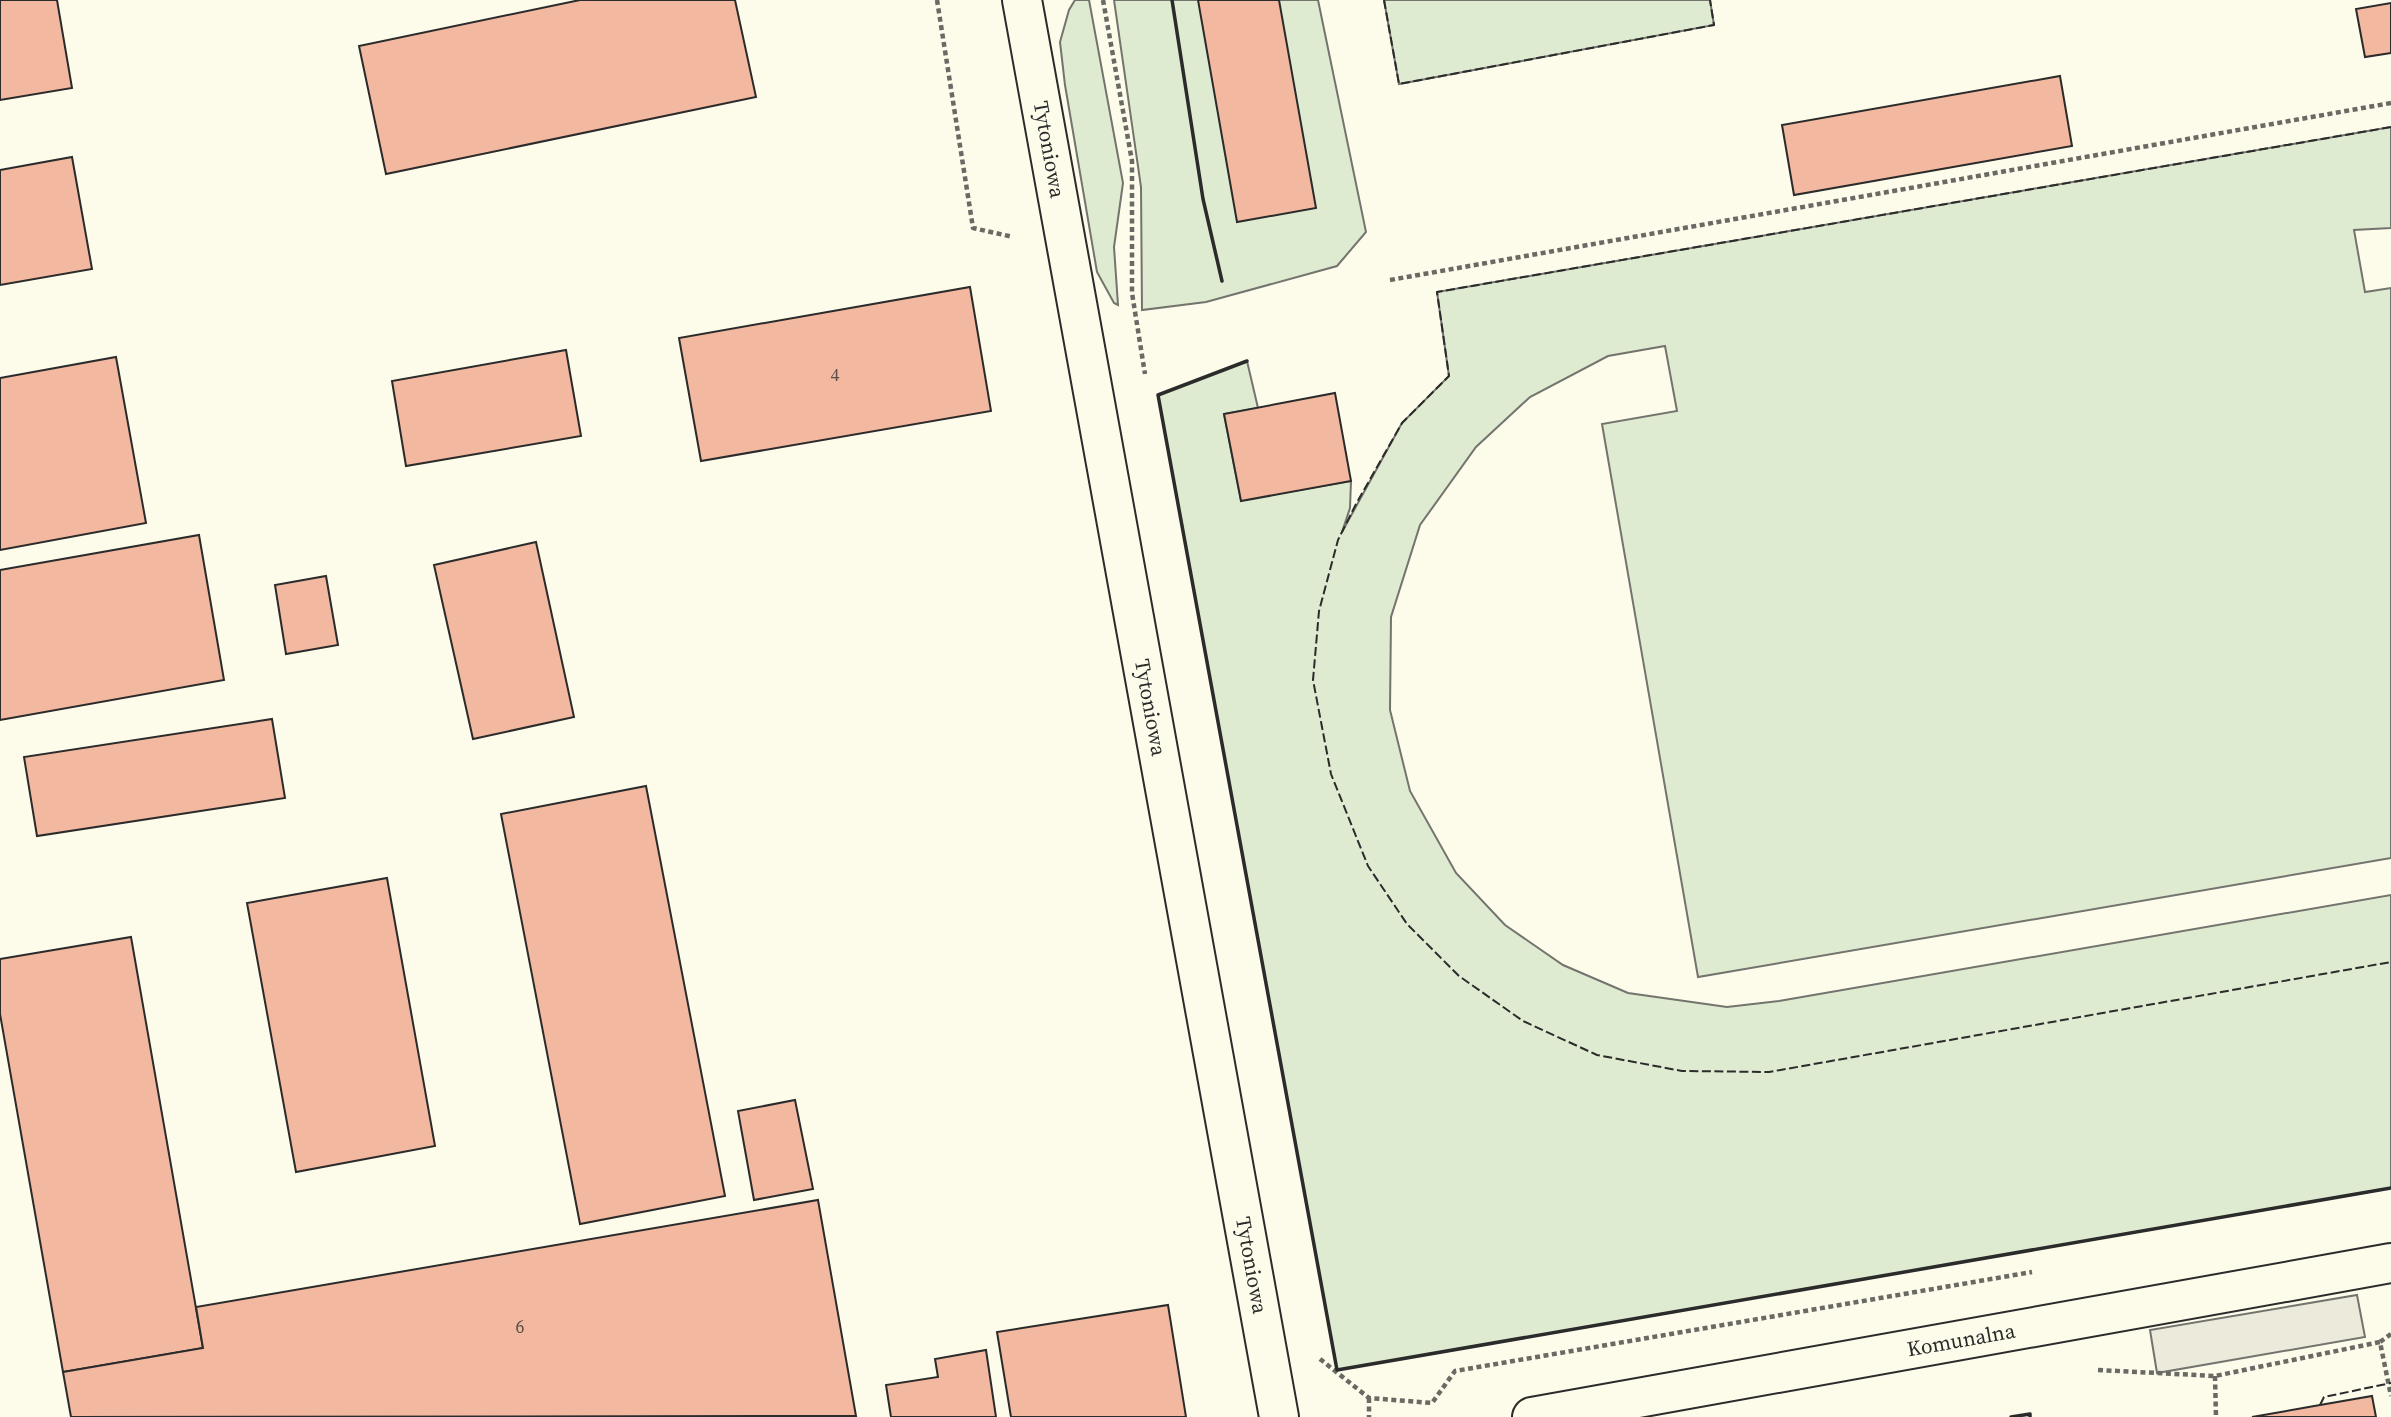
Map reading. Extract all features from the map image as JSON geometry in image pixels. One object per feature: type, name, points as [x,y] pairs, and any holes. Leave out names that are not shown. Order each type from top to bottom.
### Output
[{"type":"street","name":"Tytoniowa","points":[[1022,0],[1279,1417]]},
{"type":"street","name":"Komunalna","points":[[1532,1417],[2391,1263]]},
{"type":"path","points":[[1103,0],[1132,161],[1132,293],[1146,383]]},
{"type":"path","points":[[1390,280],[2391,103]]},
{"type":"path","points":[[1312,1353],[1369,1398],[1432,1403],[1455,1371],[2044,1270]]},
{"type":"path","points":[[2391,1334],[2380,1342],[2391,1396]]},
{"type":"path","points":[[2215,1376],[2216,1417]]},
{"type":"path","points":[[1369,1398],[1369,1417]]},
{"type":"green space","points":[[1075,0],[1089,0],[1123,183],[1114,247],[1118,305],[1114,303],[1097,272],[1065,85],[1060,42],[1069,10]]},
{"type":"green space","points":[[1114,0],[1318,0],[1366,232],[1337,266],[1206,302],[1142,310],[1141,187]]},
{"type":"green space","points":[[1384,0],[1710,0],[1714,25],[1399,84]]},
{"type":"green space","points":[[2391,127],[2391,228],[2354,230],[2365,292],[2391,288],[2391,858],[1698,977],[1602,424],[1677,411],[1665,346],[1608,356],[1530,397],[1476,447],[1420,525],[1391,617],[1390,710],[1410,791],[1456,873],[1505,925],[1563,965],[1628,993],[1727,1007],[1779,1001],[2391,895],[2391,1188],[1337,1370],[1158,395],[1247,361],[1258,408],[1224,414],[1241,500],[1351,481],[1350,508],[1342,532],[1402,423],[1449,376],[1437,292]]},
{"type":"shaded area","points":[[2357,1295],[2365,1337],[2157,1373],[2150,1330]]},
{"type":"building","points":[[0,0],[57,0],[72,88],[0,100]]},
{"type":"building","points":[[580,0],[735,0],[756,97],[386,174],[359,46]]},
{"type":"building","points":[[1198,0],[1279,0],[1316,208],[1237,222]]},
{"type":"building","points":[[2391,3],[2391,53],[2365,57],[2356,9]]},
{"type":"building","points":[[2060,76],[2072,146],[1794,195],[1782,125]]},
{"type":"building","points":[[72,157],[92,269],[0,285],[0,170]]},
{"type":"building","points":[[970,287],[991,411],[701,461],[679,338]]},
{"type":"building","points":[[566,350],[581,436],[406,466],[392,381]]},
{"type":"building","points":[[116,357],[146,523],[0,550],[0,378]]},
{"type":"building","points":[[1335,393],[1351,481],[1241,501],[1224,414]]},
{"type":"building","points":[[199,535],[224,680],[0,720],[0,570]]},
{"type":"building","points":[[536,542],[574,717],[473,739],[434,565]]},
{"type":"building","points":[[326,576],[338,645],[286,654],[275,585]]},
{"type":"building","points":[[272,719],[285,798],[37,836],[24,757]]},
{"type":"building","points":[[646,786],[725,1196],[580,1224],[501,814]]},
{"type":"building","points":[[387,878],[435,1146],[296,1172],[247,903]]},
{"type":"building","points":[[131,937],[203,1348],[63,1372],[0,1014],[0,959]]},
{"type":"building","points":[[795,1100],[813,1189],[754,1200],[738,1111]]},
{"type":"building","points":[[818,1200],[856,1416],[71,1417],[63,1372],[203,1348],[196,1307]]},
{"type":"building","points":[[1168,1305],[1186,1417],[1011,1417],[997,1332]]},
{"type":"building","points":[[986,1350],[996,1417],[891,1417],[886,1385],[938,1377],[935,1359]]},
{"type":"building","points":[[2372,1396],[2376,1417],[2252,1417],[2320,1405]]},
{"type":"fence","points":[[1384,0],[1399,84],[1714,25],[1710,0]]},
{"type":"fence","points":[[2391,127],[1437,292],[1449,376],[1402,423],[1338,540],[1319,611],[1313,680],[1331,774],[1368,866],[1407,924],[1459,976],[1523,1021],[1597,1055],[1682,1071],[1769,1072],[2391,962]]},
{"type":"fence","points":[[2320,1405],[2324,1397],[2391,1383]]},
{"type":"wall","points":[[1172,0],[1203,199],[1222,281]]},
{"type":"wall","points":[[1247,361],[1158,395],[1337,1370],[2391,1188]]},
{"type":"wall","points":[[2011,1417],[2030,1414],[2030,1417]]}]
